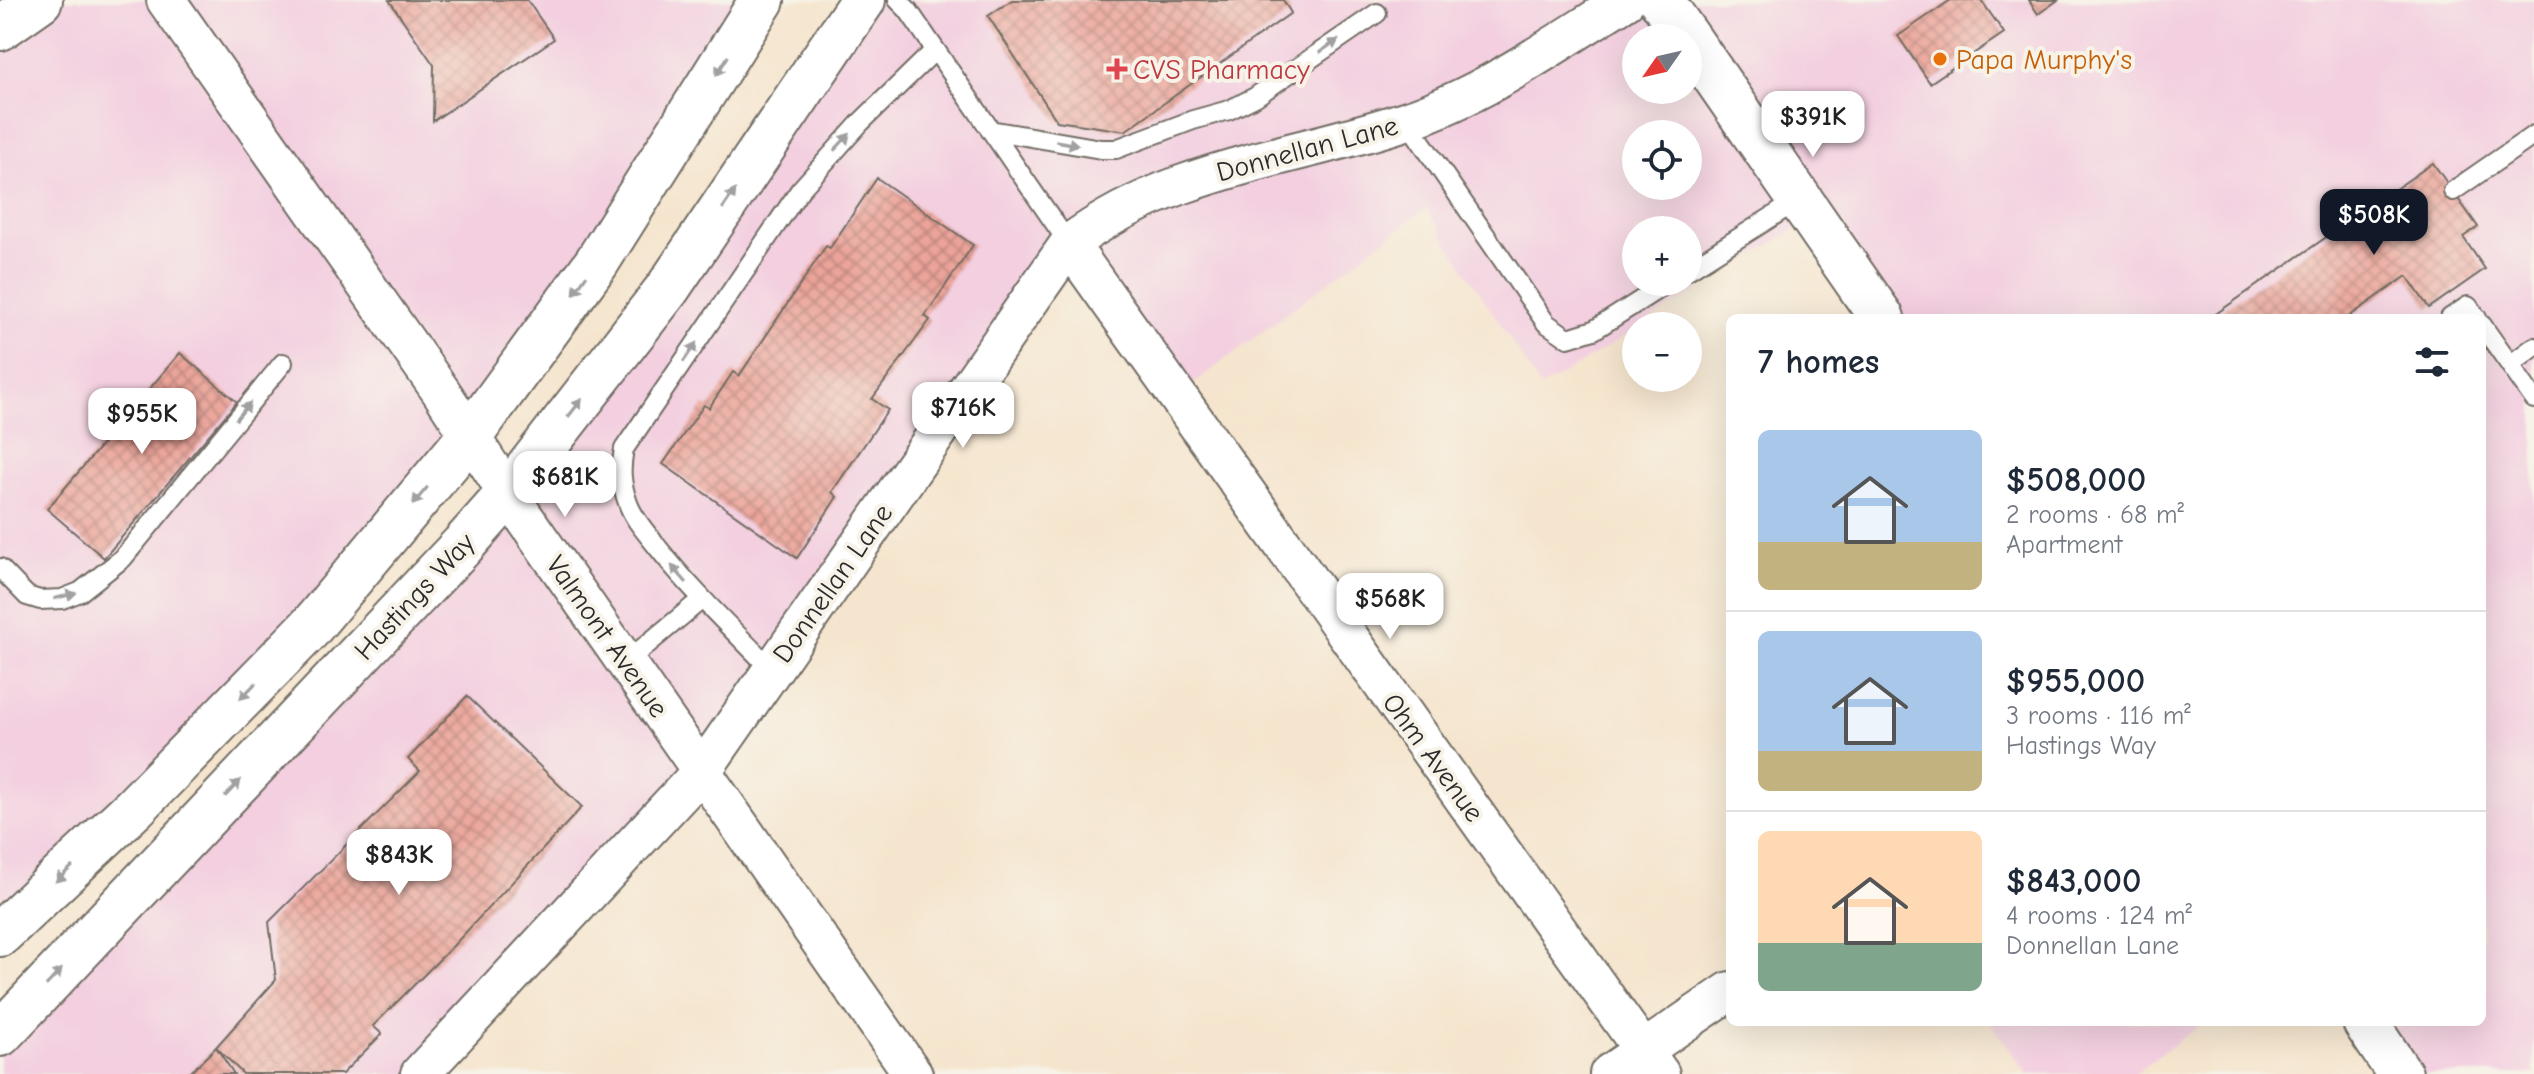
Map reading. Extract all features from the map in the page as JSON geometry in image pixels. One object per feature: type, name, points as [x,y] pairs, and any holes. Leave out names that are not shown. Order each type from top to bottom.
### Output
[{"type":"main road","points":[[0,28],[40,0]]},
{"type":"main road","name":"Hastings Way","points":[[0,934],[134,808],[309,629],[470,436],[597,262],[762,0]]},
{"type":"main road","name":"Hastings Way","points":[[0,1034],[508,494],[668,288],[863,0]]},
{"type":"main road","points":[[1661,0],[1678,24]]},
{"type":"main road","points":[[1702,58],[1879,314]]},
{"type":"main road","points":[[2368,1026],[2400,1074]]},
{"type":"street","name":"Valmont Avenue","points":[[166,0],[913,1074]]},
{"type":"street","name":"Donnellan Lane","points":[[420,1074],[702,771],[1069,244],[1128,207],[1198,177],[1407,121],[1443,107],[1501,77],[1626,0]]},
{"type":"street","name":"Ohm Avenue","points":[[1069,244],[1652,1062]]},
{"type":"street","points":[[1609,1074],[1652,1062],[1726,995]]},
{"type":"lane","points":[[898,0],[908,10],[1069,244]]},
{"type":"lane","points":[[990,130],[1116,149],[1229,110],[1255,97],[1377,13]]},
{"type":"lane","points":[[772,670],[679,575],[639,523],[622,484],[620,467],[624,449],[800,190],[861,122],[935,50]]},
{"type":"lane","points":[[1407,121],[1546,323],[1568,338],[1594,330],[1647,296]]},
{"type":"lane","points":[[2453,191],[2534,135]]},
{"type":"lane","points":[[1702,261],[1800,199]]},
{"type":"lane","points":[[2456,314],[2468,306],[2474,314]]},
{"type":"lane","points":[[2486,331],[2534,399]]},
{"type":"lane","points":[[2510,365],[2534,347]]},
{"type":"lane","points":[[0,568],[27,596],[40,600],[62,599],[80,592],[123,558],[283,363]]},
{"type":"lane","points":[[626,662],[702,599]]},
{"type":"shaded area","points":[[40,0],[762,0],[470,436],[0,926],[0,28]]},
{"type":"shaded area","points":[[863,0],[2534,0],[2534,1074],[2400,1074],[2368,1026],[2486,1026],[2486,314],[1879,314],[1813,218],[1702,287],[1702,216],[1622,216],[1622,296],[1688,296],[1662,312],[1622,312],[1622,338],[1541,388],[1426,208],[1177,396],[1069,245],[702,771],[420,1074],[0,1074],[0,1034],[463,545]]},
{"type":"shaded area","points":[[1993,1026],[2199,1026],[2134,1074],[2028,1074]]},
{"type":"building","points":[[389,0],[527,0],[554,39],[433,121],[434,65]]},
{"type":"building","name":"CVS Pharmacy","points":[[1012,0],[1283,0],[1291,13],[1125,131],[1057,121],[988,16]]},
{"type":"building","name":"Papa Murphy's","points":[[1951,0],[1981,0],[2004,33],[1930,83],[1898,36]]},
{"type":"building","points":[[2029,0],[2058,0],[2038,14]]},
{"type":"building","points":[[2433,163],[2478,227],[2463,237],[2485,269],[2429,308],[2407,276],[2353,314],[2216,314]]},
{"type":"building","points":[[877,178],[973,245],[925,316],[930,320],[872,399],[888,410],[832,492],[837,497],[797,558],[663,464],[704,405],[709,408],[733,372],[739,376],[826,246],[830,248]]},
{"type":"building","points":[[180,353],[237,402],[104,558],[47,509]]},
{"type":"building","points":[[467,696],[582,807],[453,946],[373,1026],[382,1034],[342,1074],[243,1074],[216,1047],[276,980],[269,922],[420,771],[408,759]]},
{"type":"building","points":[[216,1047],[234,1074],[189,1074]]},
{"type":"place","name":"Papa Murphy's","points":[[1940,59]]},
{"type":"place","name":"CVS Pharmacy","points":[[1117,69]]}]
